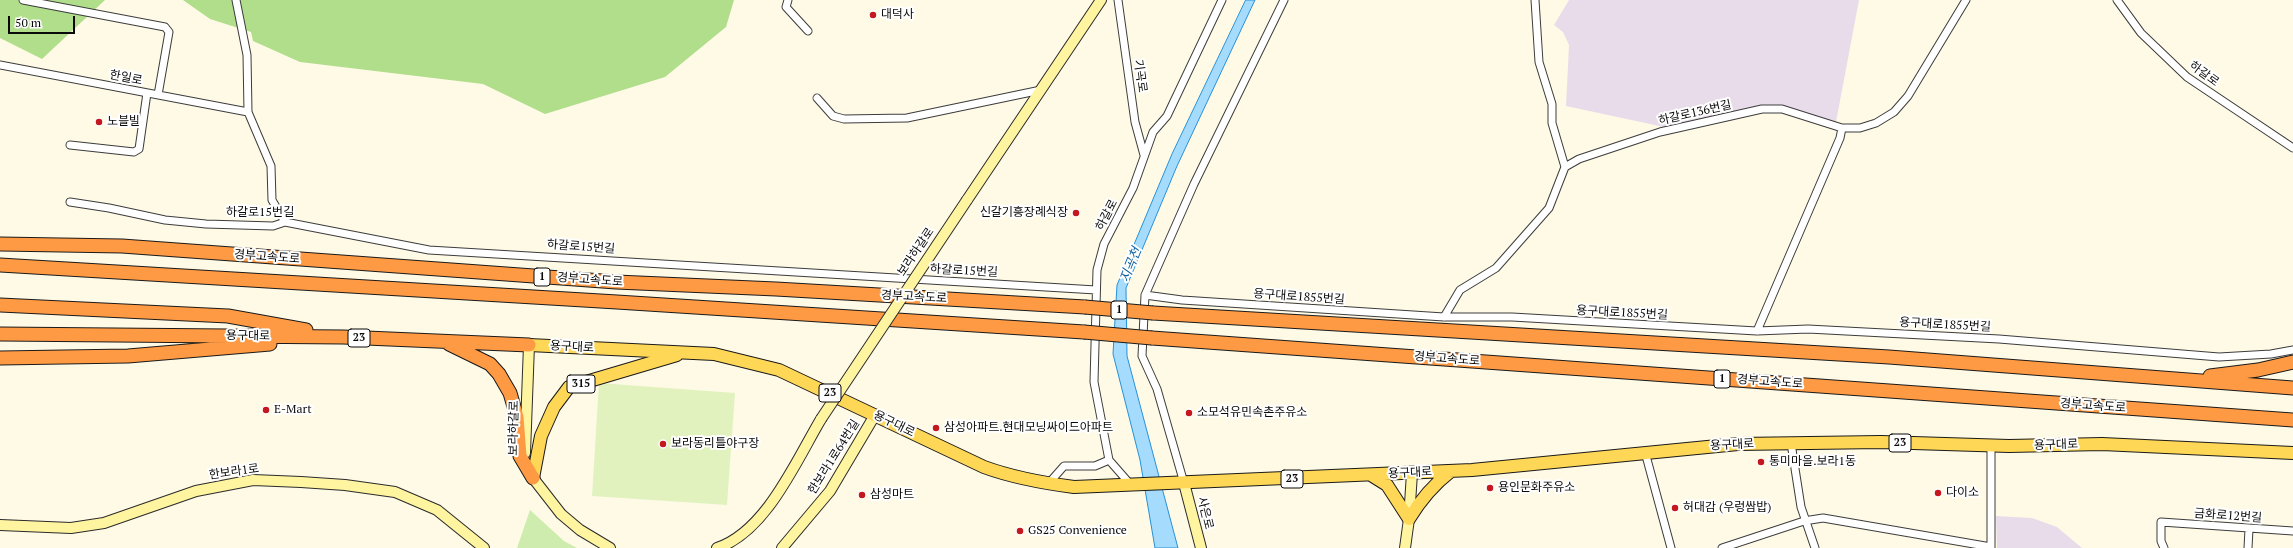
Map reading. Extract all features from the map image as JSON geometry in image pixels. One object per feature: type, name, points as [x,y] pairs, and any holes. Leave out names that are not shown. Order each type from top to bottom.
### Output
[{"type":"highway","name":"경부고속도로","points":[[0,244],[122,246],[616,282],[776,289],[1085,307],[1153,313],[1889,357],[2165,378]]},
{"type":"highway","name":"경부고속도로","points":[[0,265],[1084,332],[2293,420]]},
{"type":"highway","points":[[0,305],[228,316],[343,337]]},
{"type":"highway","name":"용구대로","points":[[0,334],[343,337],[529,345]]},
{"type":"highway","points":[[0,358],[128,356],[343,337]]},
{"type":"highway","points":[[446,342],[490,364],[499,374],[510,393],[517,417],[520,456],[533,478]]},
{"type":"highway","points":[[2165,378],[2225,374],[2293,362]]},
{"type":"highway","name":"1","points":[[2165,378],[2293,388]]},
{"type":"main road","name":"보라하갈로","points":[[717,548],[738,536],[755,522],[769,506],[821,419],[1101,0]]},
{"type":"main road","name":"보라하갈로","points":[[529,345],[525,457],[533,478],[561,514],[580,530],[610,548]]},
{"type":"main road","name":"용구대로","points":[[529,345],[714,354],[779,370],[984,467],[1004,475],[1074,487],[1124,484]]},
{"type":"main road","name":"315","points":[[533,478],[541,436],[554,407],[569,387],[688,352]]},
{"type":"main road","name":"한보라1로64번길","points":[[782,548],[830,491],[875,415]]},
{"type":"main road","name":"용구대로","points":[[1178,483],[1450,471],[1738,444],[1991,444],[2009,446],[2102,444],[2293,453]]},
{"type":"main road","points":[[1410,519],[1418,502],[1432,485],[1450,471]]},
{"type":"main road","points":[[1405,548],[1410,519],[1412,473]]},
{"type":"main road","points":[[1371,475],[1387,485],[1410,519]]},
{"type":"main road","name":"한보라1로","points":[[0,525],[71,528],[104,523],[196,491],[253,480],[301,482],[352,486],[395,492],[437,510],[484,548]]},
{"type":"main road","name":"23","points":[[1124,484],[1178,483]]},
{"type":"main road","name":"사은로","points":[[1178,483],[1201,548]]},
{"type":"street","points":[[23,0],[165,26],[169,32],[158,95]]},
{"type":"street","points":[[236,0],[247,55],[248,112],[271,166],[272,200],[285,222]]},
{"type":"street","points":[[788,0],[786,7],[808,31]]},
{"type":"street","name":"기곡로","points":[[1118,0],[1135,122],[1144,155]]},
{"type":"street","name":"하갈로","points":[[1109,460],[1094,382],[1096,290],[1098,270],[1104,244],[1133,188],[1153,132],[1167,116],[1222,0]]},
{"type":"street","points":[[1178,483],[1157,389],[1142,356],[1145,295],[1194,184],[1284,0]]},
{"type":"street","points":[[1444,317],[1460,290],[1496,268],[1549,208],[1565,167],[1552,123],[1552,104],[1539,62],[1535,0]]},
{"type":"street","name":"하갈로136번길","points":[[1565,167],[1579,159],[1660,132],[1762,109],[1782,109],[1842,128],[1860,128],[1876,123],[1894,112],[1908,96],[1966,0]]},
{"type":"street","name":"하갈로","points":[[2117,0],[2141,33],[2187,77],[2293,148]]},
{"type":"street","name":"한일로","points":[[0,65],[248,112]]},
{"type":"street","points":[[817,98],[833,116],[844,119],[907,118],[1041,90]]},
{"type":"street","points":[[70,145],[134,152],[139,149],[147,93]]},
{"type":"street","points":[[1757,331],[1840,138],[1842,128]]},
{"type":"street","name":"하갈로15번길","points":[[70,202],[109,208],[165,220],[273,226],[285,222],[429,250],[1096,290]]},
{"type":"street","name":"용구대로1855번길","points":[[1145,295],[1189,301],[1444,317],[1512,317],[1757,331],[1808,329],[1999,339],[2219,357],[2270,354],[2293,350]]},
{"type":"street","points":[[1791,443],[1804,521],[1815,548]]},
{"type":"street","points":[[1722,548],[1804,521],[1823,518],[1991,548],[1991,444]]},
{"type":"street","points":[[1645,452],[1671,548]]},
{"type":"street","points":[[1049,483],[1064,466],[1095,466],[1109,460],[1124,484]]},
{"type":"street","name":"금화로12번길","points":[[2164,548],[2161,541],[2161,522],[2293,532]]},
{"type":"street","points":[[2248,548],[2249,529]]},
{"type":"shaded area","points":[[1569,0],[1859,0],[1836,122],[1781,107],[1761,106],[1664,127],[1566,106],[1569,45],[1563,32],[1554,25]]},
{"type":"shaded area","points":[[1996,516],[2032,518],[2057,527],[2082,548],[1997,548]]},
{"type":"green space","points":[[0,0],[105,0],[42,59],[0,38]]},
{"type":"green space","points":[[183,0],[734,0],[726,27],[665,77],[545,114],[483,84],[300,62],[253,41],[251,32],[210,19]]},
{"type":"green space","name":"보라동리틀야구장","points":[[599,383],[735,393],[727,505],[592,496]]},
{"type":"green space","points":[[530,510],[564,541],[577,548],[517,548]]},
{"type":"water","name":"지곡천","points":[[1246,0],[1255,0],[1177,166],[1126,288],[1127,356],[1178,548],[1155,548],[1140,460],[1113,354],[1117,285],[1172,154]]},
{"type":"place","name":"대덕사","points":[[873,15]]},
{"type":"place","name":"노블빌","points":[[99,122]]},
{"type":"place","name":"신갈기흥장례식장","points":[[1076,213]]},
{"type":"place","name":"E-Mart","points":[[266,410]]},
{"type":"place","name":"소모석유민속촌주유소","points":[[1189,413]]},
{"type":"place","name":"삼성아파트.현대모닝싸이드아파트","points":[[936,428]]},
{"type":"place","name":"보라동리틀야구장","points":[[663,444]]},
{"type":"place","name":"통미마을.보라1동","points":[[1761,462]]},
{"type":"place","name":"용인문화주유소","points":[[1490,488]]},
{"type":"place","name":"다이소","points":[[1938,493]]},
{"type":"place","name":"삼성마트","points":[[862,495]]},
{"type":"place","name":"허대감 (우렁쌈밥)","points":[[1675,508]]},
{"type":"place","name":"GS25 Convenience","points":[[1020,531]]}]
